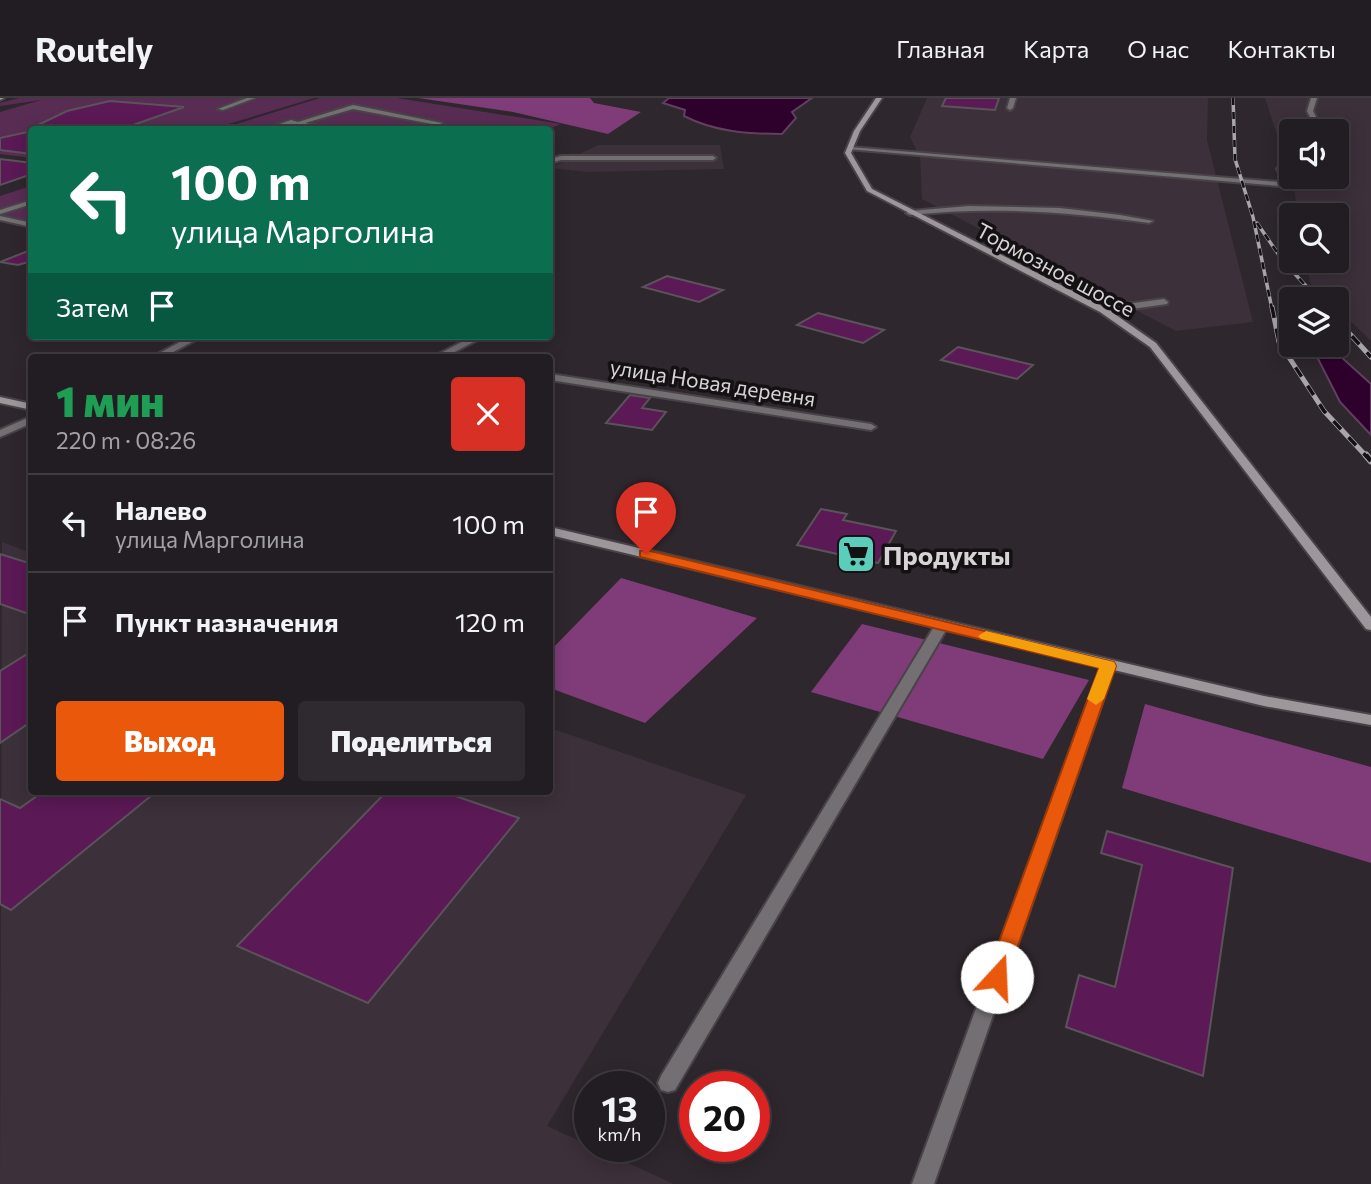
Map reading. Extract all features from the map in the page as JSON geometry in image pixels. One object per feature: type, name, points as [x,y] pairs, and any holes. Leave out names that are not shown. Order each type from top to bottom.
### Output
[{"type":"street","points":[[221,109],[252,98]]},
{"type":"street","points":[[879,98],[857,131],[850,149],[1279,184]]},
{"type":"street","points":[[1010,108],[1013,98]]},
{"type":"street","points":[[1314,98],[1310,111],[1314,119]]},
{"type":"street","points":[[284,126],[353,107],[439,123],[431,126]]},
{"type":"street","points":[[301,122],[318,126]]},
{"type":"street","name":"Тормозное шоссе","points":[[850,149],[850,159],[869,190],[1103,310],[1137,332],[1162,355],[1371,626]]},
{"type":"street","points":[[553,161],[561,158],[713,158]]},
{"type":"street","points":[[0,212],[28,203]]},
{"type":"street","points":[[910,213],[950,207],[998,208],[1098,213],[1149,220]]},
{"type":"street","points":[[0,218],[28,224]]},
{"type":"street","points":[[1103,310],[1164,302]]},
{"type":"street","points":[[163,354],[190,340]]},
{"type":"street","points":[[444,354],[472,340]]},
{"type":"street","name":"улица Новая деревня","points":[[553,377],[871,427]]},
{"type":"street","points":[[2,401],[28,406]]},
{"type":"street","points":[[0,434],[28,421]]},
{"type":"street","points":[[553,532],[1108,666],[1264,701],[1371,720]]},
{"type":"street","points":[[668,1083],[942,625]]},
{"type":"street","points":[[923,1184],[1108,666]]},
{"type":"shaded area","points":[[19,98],[314,98],[222,126],[28,126],[28,158],[0,154],[0,112],[41,100],[0,106],[0,103]]},
{"type":"shaded area","points":[[320,98],[397,98],[561,124],[553,127],[230,126]]},
{"type":"shaded area","points":[[418,98],[590,98],[594,103],[641,112],[608,134],[513,112]]},
{"type":"shaded area","points":[[669,98],[812,98],[792,112],[796,118],[782,134],[745,133],[708,126],[684,116],[685,110],[663,103]]},
{"type":"shaded area","points":[[927,98],[1208,98],[1207,140],[1253,322],[1176,331],[922,199],[920,157],[910,137]]},
{"type":"shaded area","points":[[1265,98],[1371,98],[1371,341],[1349,320],[1349,287],[1314,287],[1310,283],[1308,273],[1349,273],[1349,203],[1296,203],[1294,189],[1349,189],[1349,119],[1279,119],[1279,141]]},
{"type":"shaded area","points":[[598,145],[720,145],[724,169],[588,172],[553,167]]},
{"type":"shaded area","points":[[28,187],[28,225],[0,220],[0,196]]},
{"type":"shaded area","points":[[1317,357],[1341,357],[1371,384],[1371,435],[1340,402]]},
{"type":"shaded area","points":[[2,542],[28,552],[28,795],[553,795],[553,729],[746,795],[580,1071],[574,1071],[574,1081],[547,1126],[574,1138],[574,1162],[626,1162],[674,1184],[0,1184]]},
{"type":"shaded area","points":[[621,578],[757,618],[645,723],[553,689],[553,648]]},
{"type":"shaded area","points":[[862,624],[1089,680],[1043,759],[811,692]]},
{"type":"shaded area","points":[[1145,704],[1371,767],[1371,863],[1122,788]]},
{"type":"building","points":[[946,98],[999,98],[995,110],[942,106]]},
{"type":"building","points":[[110,101],[184,107],[130,126],[36,126],[67,111]]},
{"type":"building","points":[[28,132],[28,154],[0,150],[0,138]]},
{"type":"building","points":[[0,159],[28,162],[28,175],[0,185]]},
{"type":"building","points":[[28,251],[28,262],[18,265],[0,262]]},
{"type":"building","points":[[667,276],[723,290],[699,302],[643,287]]},
{"type":"building","points":[[818,313],[884,330],[863,343],[797,325]]},
{"type":"building","points":[[958,347],[1033,365],[1017,379],[941,360]]},
{"type":"building","points":[[630,395],[650,398],[642,408],[666,412],[652,430],[606,423]]},
{"type":"building","points":[[821,509],[847,514],[843,520],[896,531],[878,563],[797,545]]},
{"type":"building","points":[[0,554],[28,563],[28,614],[0,604]]},
{"type":"building","points":[[28,654],[28,724],[0,743],[0,671]]},
{"type":"building","points":[[38,795],[152,795],[11,910],[0,904],[0,799],[20,808]]},
{"type":"building","points":[[383,795],[453,795],[519,818],[368,1003],[237,946]]},
{"type":"building","points":[[1107,831],[1233,868],[1203,1076],[1066,1027],[1079,975],[1115,987],[1142,865],[1101,853]]},
{"type":"railway","points":[[1233,98],[1235,159],[1253,217],[1272,309]]},
{"type":"railway","points":[[1257,223],[1283,261],[1307,287]]},
{"type":"railway","points":[[1272,307],[1279,342],[1324,411],[1367,457]]},
{"type":"railway","points":[[1349,333],[1371,357]]},
{"type":"railway","points":[[1366,455],[1371,461]]},
{"type":"slow traffic","points":[[986,636],[1108,666],[1096,699]]},
{"type":"place","name":"Продукты","points":[[856,554]]},
{"type":"route","points":[[646,554],[1108,666],[997,977]]}]
